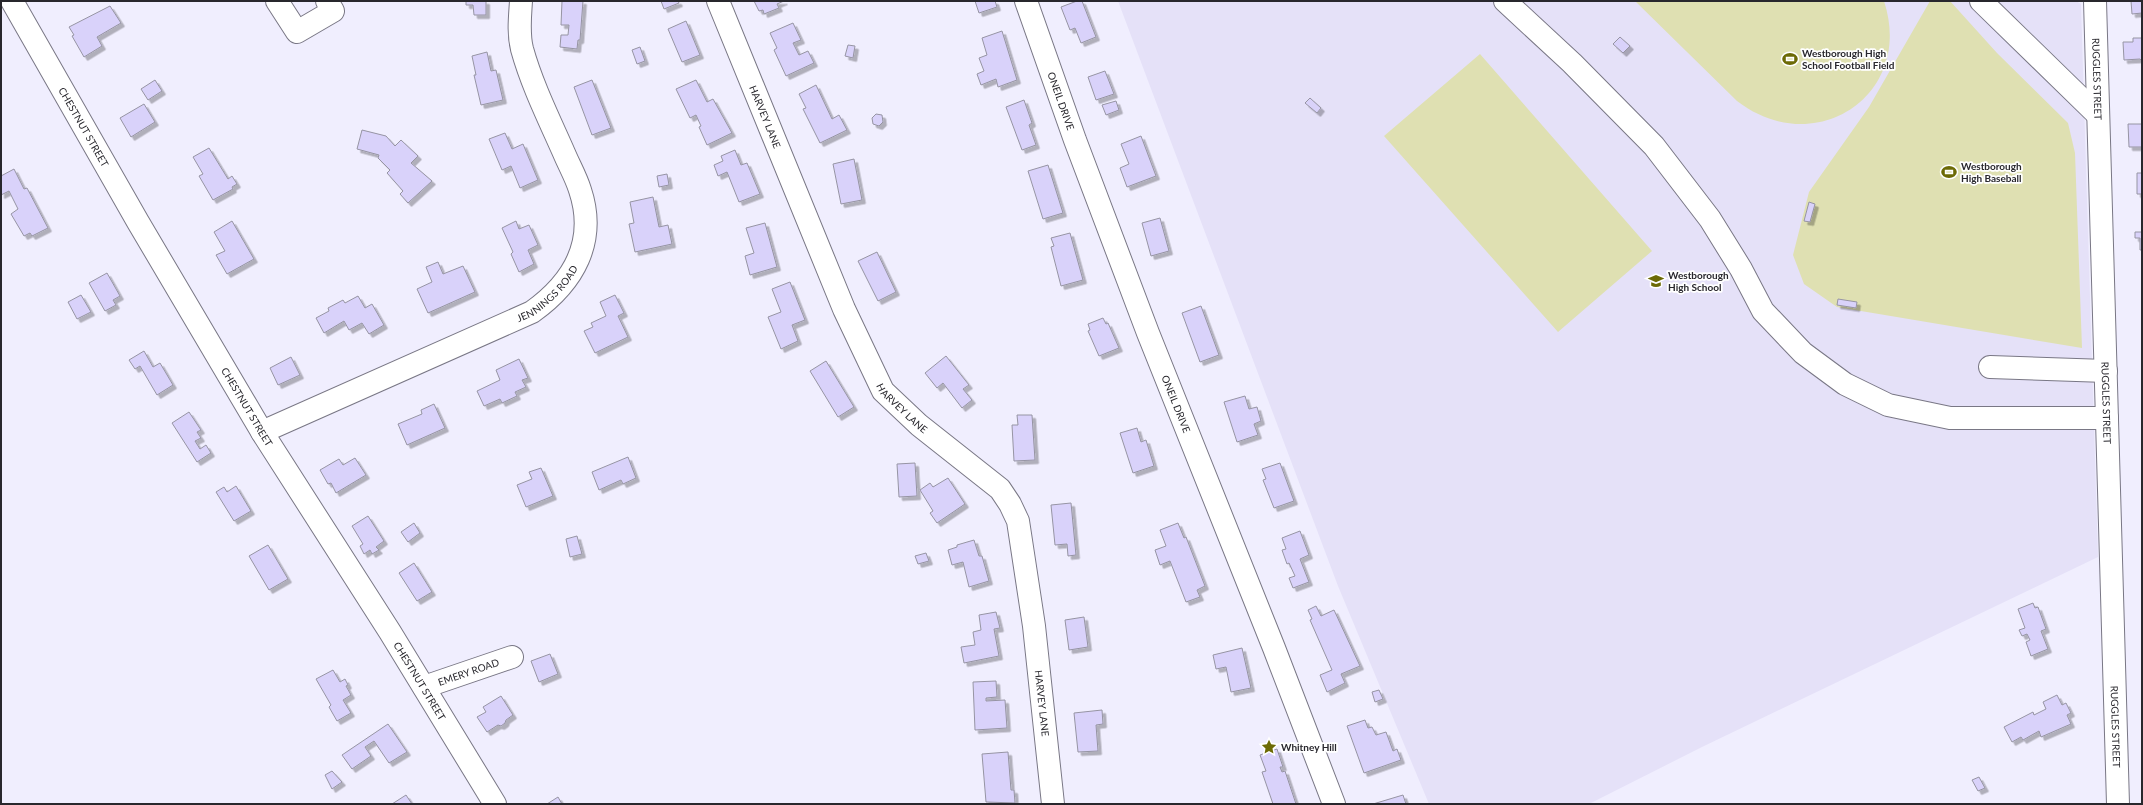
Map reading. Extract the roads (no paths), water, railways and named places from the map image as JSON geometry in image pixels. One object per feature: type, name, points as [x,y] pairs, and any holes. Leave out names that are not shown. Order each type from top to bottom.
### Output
[{"type":"street","name":"CHESTNUT STREET","points":[[12,1],[138,222],[262,432],[424,687],[496,804]]},
{"type":"street","points":[[277,1],[297,32],[333,11],[327,1]]},
{"type":"street","name":"JENNINGS ROAD","points":[[262,432],[532,312],[546,302],[572,273],[584,246],[585,211],[580,190],[539,95],[522,49],[519,20],[521,1]]},
{"type":"street","name":"HARVEY LANE","points":[[718,1],[844,309],[883,391],[919,425],[1000,489],[1010,504],[1018,521],[1034,626],[1053,804]]},
{"type":"street","name":"ONEIL DRIVE","points":[[1026,1],[1075,140],[1148,333],[1274,648],[1334,804]]},
{"type":"street","points":[[1505,1],[1572,63],[1654,146],[1710,219],[1741,269],[1763,310],[1803,353],[1846,384],[1888,405],[1950,418],[2107,418]]},
{"type":"street","points":[[1980,1],[2098,115]]},
{"type":"street","name":"RUGGLES STREET","points":[[2095,1],[2118,804]]},
{"type":"street","points":[[1990,368],[2106,371]]},
{"type":"street","name":"EMERY ROAD","points":[[424,687],[512,657]]},
{"type":"place","name":"Westborough High School Football Field","points":[[1790,59]]},
{"type":"place","name":"Westborough High Baseball","points":[[1949,172]]},
{"type":"place","name":"Westborough High School","points":[[1656,281]]},
{"type":"place","name":"Whitney Hill","points":[[1269,747]]}]
